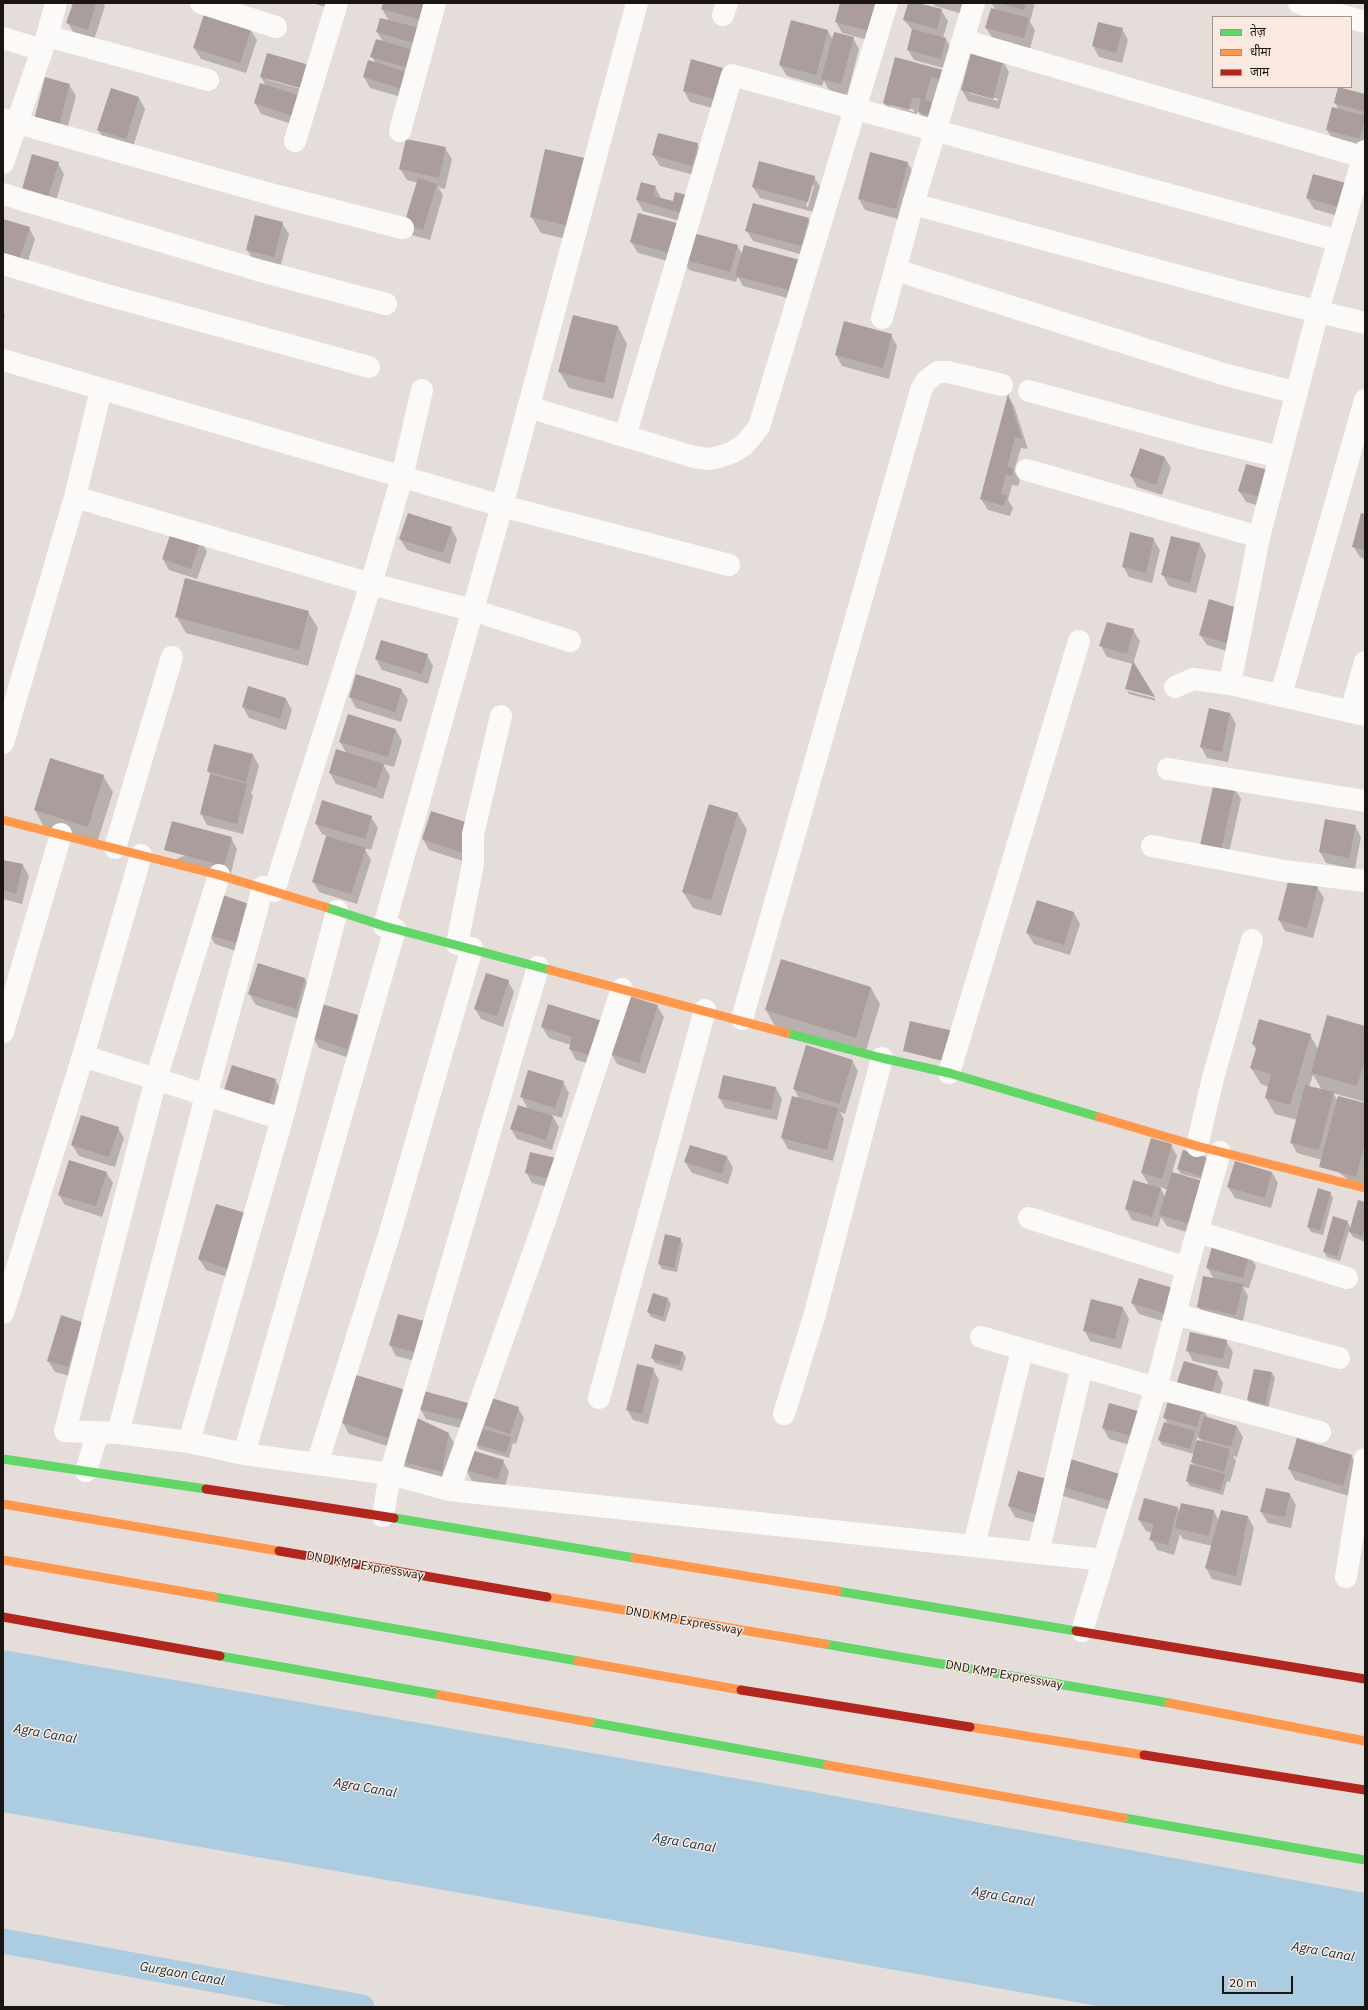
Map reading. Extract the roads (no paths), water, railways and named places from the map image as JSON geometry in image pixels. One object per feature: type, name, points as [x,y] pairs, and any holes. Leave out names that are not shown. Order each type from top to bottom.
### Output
[{"type":"main road","points":[[3,820],[219,875],[269,889],[390,928],[465,946],[538,967],[742,1019],[882,1058],[949,1073],[1197,1146],[1365,1188]]},
{"type":"main road","points":[[3,1459],[384,1516],[1365,1679]]},
{"type":"main road","name":"DND KMP Expressway","points":[[3,1504],[1154,1701],[1365,1741]]},
{"type":"main road","points":[[3,1560],[729,1688],[1365,1790]]},
{"type":"main road","points":[[3,1617],[1365,1860]]},
{"type":"street","points":[[3,163],[10,120],[45,43],[56,3]]},
{"type":"street","points":[[201,3],[276,27]]},
{"type":"street","points":[[295,141],[337,3]]},
{"type":"street","points":[[400,131],[435,3]]},
{"type":"street","points":[[244,1454],[390,928],[472,610],[502,506],[637,3]]},
{"type":"street","points":[[528,407],[694,457],[709,459],[733,452],[745,444],[758,427],[887,3]]},
{"type":"street","points":[[882,318],[913,204],[974,3]]},
{"type":"street","points":[[1299,3],[1344,16]]},
{"type":"street","points":[[1352,18],[1365,22]]},
{"type":"street","points":[[3,38],[45,43],[208,80]]},
{"type":"street","points":[[963,40],[1364,154],[1318,311],[1259,537],[1230,684]]},
{"type":"street","points":[[625,436],[732,75],[855,110],[935,130],[1339,241]]},
{"type":"street","points":[[10,120],[274,195],[403,228]]},
{"type":"street","points":[[3,194],[261,271],[386,304]]},
{"type":"street","points":[[913,204],[1246,294],[1365,323]]},
{"type":"street","points":[[3,264],[96,292],[369,368]]},
{"type":"street","points":[[896,270],[1223,374],[1297,393]]},
{"type":"street","points":[[4,366],[101,390],[502,506],[729,565]]},
{"type":"street","points":[[742,1019],[921,390],[926,381],[938,372],[948,372],[1002,385]]},
{"type":"street","points":[[3,743],[75,497],[101,390]]},
{"type":"street","points":[[86,1471],[108,1432],[206,1096],[269,889],[371,584],[402,477],[422,390]]},
{"type":"street","points":[[1029,391],[1201,438],[1280,457]]},
{"type":"street","points":[[1281,695],[1365,400]]},
{"type":"street","points":[[1027,470],[1259,537]]},
{"type":"street","points":[[75,497],[371,584],[472,610],[570,641]]},
{"type":"street","points":[[949,1073],[1079,641]]},
{"type":"street","points":[[115,848],[172,657]]},
{"type":"street","points":[[1176,687],[1193,679],[1230,684],[1358,714],[1365,662]]},
{"type":"street","points":[[317,1464],[390,1232],[465,946],[473,834],[501,716]]},
{"type":"street","points":[[1168,769],[1365,801]]},
{"type":"street","points":[[3,1032],[61,834]]},
{"type":"street","points":[[1152,846],[1284,871],[1365,881]]},
{"type":"street","points":[[3,1312],[83,1056],[141,855]]},
{"type":"street","points":[[219,875],[156,1079],[65,1431],[108,1432],[189,1442],[244,1454],[390,1474],[449,1490],[1104,1560]]},
{"type":"street","points":[[189,1442],[282,1119],[337,911]]},
{"type":"street","points":[[1197,1146],[1213,1078],[1252,940]]},
{"type":"street","points":[[384,1516],[390,1474],[538,967]]},
{"type":"street","points":[[449,1490],[545,1220],[622,989]]},
{"type":"street","points":[[599,1398],[705,1010]]},
{"type":"street","points":[[83,1056],[282,1119]]},
{"type":"street","points":[[784,1414],[814,1317],[882,1058]]},
{"type":"street","points":[[1082,1631],[1156,1388],[1187,1268],[1220,1152]]},
{"type":"street","points":[[1029,1218],[1187,1268]]},
{"type":"street","points":[[1198,1232],[1347,1278]]},
{"type":"street","points":[[1175,1314],[1339,1358]]},
{"type":"street","points":[[980,1337],[1022,1351],[1320,1432]]},
{"type":"street","points":[[974,1545],[1022,1351]]},
{"type":"street","points":[[1038,1553],[1082,1367]]},
{"type":"street","points":[[1346,1577],[1365,1459]]},
{"type":"water","name":"Agra Canal","points":[[3,1650],[780,1786],[1365,1893],[1365,2007],[1104,2007],[3,1812]]},
{"type":"waterway","name":"Gurgaon Canal","points":[[3,1941],[362,2007]]}]
